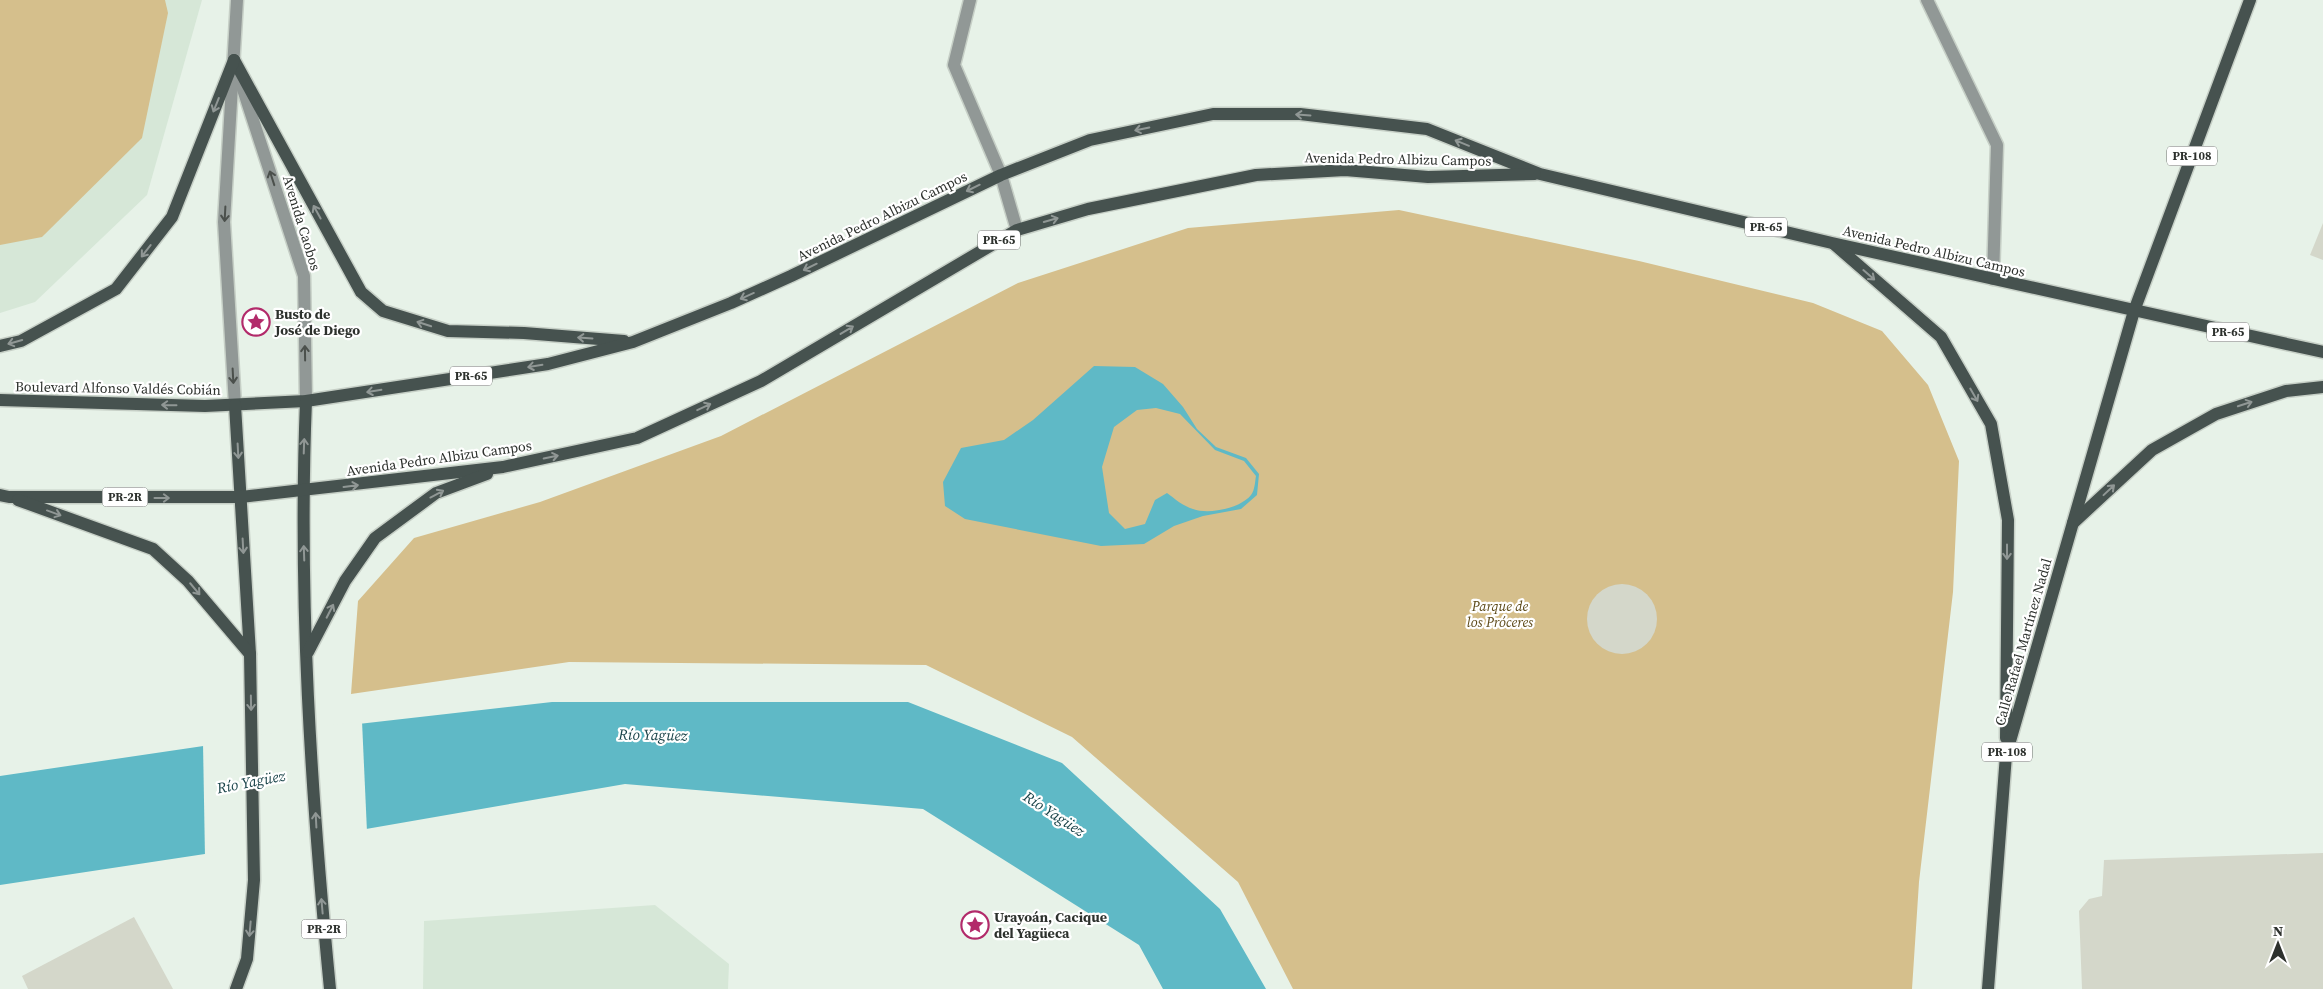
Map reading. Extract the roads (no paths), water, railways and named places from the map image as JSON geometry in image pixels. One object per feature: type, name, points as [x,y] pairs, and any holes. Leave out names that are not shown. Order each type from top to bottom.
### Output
[{"type":"main road","name":"PR-108","points":[[2134,311],[2250,0]]},
{"type":"main road","points":[[234,60],[362,292],[383,311],[448,332],[524,334],[633,342]]},
{"type":"main road","points":[[0,346],[21,341],[116,289],[172,217],[234,60]]},
{"type":"main road","name":"Avenida Pedro Albizu Campos","points":[[235,405],[306,401],[548,364],[633,342],[791,276],[1001,175],[1090,140],[1213,114],[1300,114],[1426,129],[1540,174],[1832,243],[2323,352]]},
{"type":"main road","name":"Avenida Pedro Albizu Campos","points":[[240,497],[503,467],[637,438],[761,381],[1017,230],[1088,210],[1256,175],[1346,170],[1428,177],[1540,174]]},
{"type":"main road","points":[[1832,243],[1941,337],[1991,424],[2008,520],[2006,755]]},
{"type":"main road","name":"Calle Rafael Martínez Nadal","points":[[1988,989],[2006,755],[2134,311]]},
{"type":"main road","points":[[2073,523],[2152,450],[2216,414],[2286,391],[2323,387]]},
{"type":"main road","name":"Boulevard Alfonso Valdés Cobián","points":[[0,400],[235,405]]},
{"type":"main road","name":"PR-2R","points":[[306,401],[302,491],[307,654],[318,868],[330,989]]},
{"type":"main road","points":[[235,405],[250,654],[254,880],[247,959],[236,989]]},
{"type":"main road","points":[[307,654],[345,581],[375,538],[436,493],[503,467]]},
{"type":"main road","points":[[4,496],[153,549],[188,581],[250,654]]},
{"type":"main road","name":"PR-2R","points":[[4,496],[240,497]]},
{"type":"street","name":"Avenida Caobos","points":[[235,405],[224,222],[237,0]]},
{"type":"street","points":[[970,0],[954,65],[1001,175],[1017,230]]},
{"type":"street","points":[[1927,0],[1997,145],[1993,279]]},
{"type":"street","name":"Avenida Caobos","points":[[234,60],[304,276],[306,401]]},
{"type":"water","points":[[1094,366],[1135,367],[1163,384],[1183,407],[1197,429],[1216,447],[1246,458],[1259,474],[1257,495],[1241,509],[1203,516],[1174,526],[1144,544],[1101,546],[965,519],[945,506],[943,482],[961,448],[1004,440],[1033,420]],"holes":[[[1156,408],[1180,414],[1215,450],[1244,461],[1256,476],[1252,493],[1240,504],[1216,511],[1200,511],[1189,508],[1167,493],[1155,500],[1145,524],[1125,529],[1109,513],[1102,467],[1114,427],[1137,410]]]},
{"type":"water","name":"Río Yagüez","points":[[552,702],[908,702],[1062,763],[1220,909],[1266,989],[1163,989],[1139,945],[923,809],[625,784],[343,833],[0,885],[0,776],[332,727]]},
{"type":"place","name":"Busto de José de Diego","points":[[256,322]]},
{"type":"place","name":"Urayoán, Cacique del Yagüeca","points":[[975,925]]},
{"type":"park label","name":"Parque de los Próceres","points":[[1500,614]]}]
